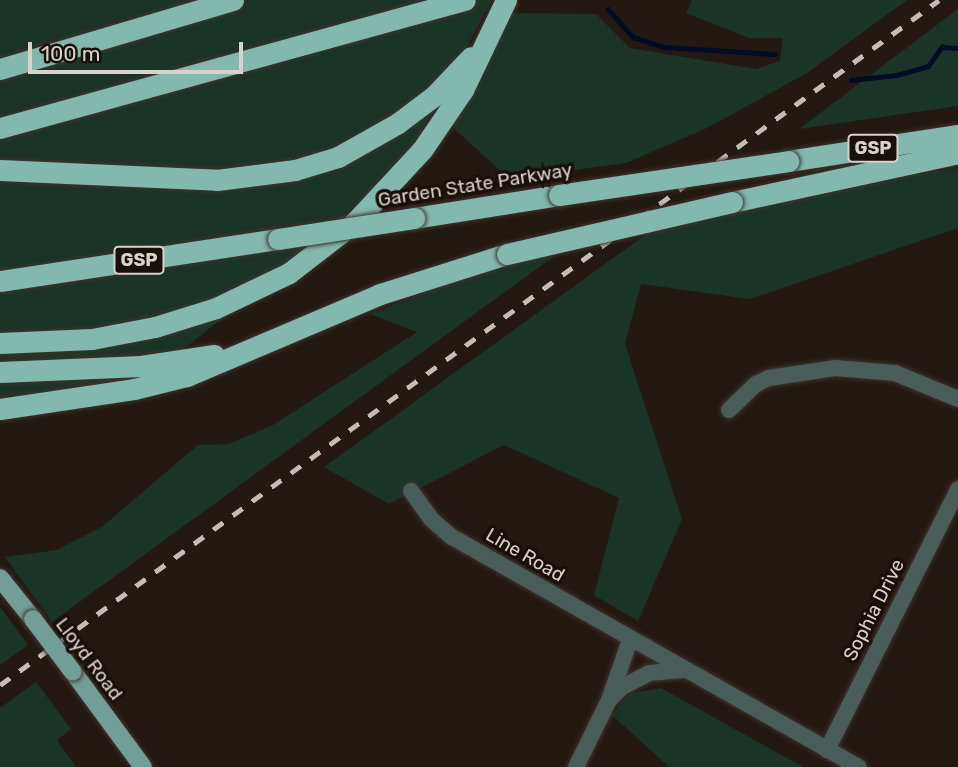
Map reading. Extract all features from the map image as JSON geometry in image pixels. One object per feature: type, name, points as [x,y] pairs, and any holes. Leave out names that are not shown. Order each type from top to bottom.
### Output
[{"type":"highway","points":[[83,44],[193,0]]},
{"type":"highway","points":[[0,69],[233,0]]},
{"type":"highway","points":[[0,128],[465,0]]},
{"type":"highway","points":[[0,343],[92,339],[156,327],[225,304],[289,273],[355,222],[408,167],[463,90],[506,0]]},
{"type":"highway","points":[[0,170],[218,180],[253,178],[316,164],[358,147],[417,109],[450,81],[493,28]]},
{"type":"highway","name":"Garden State Parkway","points":[[0,281],[958,135]]},
{"type":"highway","points":[[0,409],[170,381],[414,281],[507,254],[958,153]]},
{"type":"highway","points":[[0,372],[162,364],[269,340]]},
{"type":"main road","name":"Lloyd Road","points":[[0,578],[143,767]]},
{"type":"street","points":[[729,410],[755,384],[769,378],[835,368],[895,373],[958,399]]},
{"type":"street","name":"Sophia Drive","points":[[827,750],[958,489]]},
{"type":"street","name":"Line Road","points":[[411,491],[430,519],[452,537],[682,670],[858,767]]},
{"type":"street","points":[[576,767],[609,700],[631,640]]},
{"type":"street","points":[[609,700],[622,687],[649,673],[682,670]]},
{"type":"green space","points":[[0,0],[492,0],[419,137],[361,201],[286,268],[190,344],[122,383],[0,400]]},
{"type":"green space","points":[[692,0],[907,0],[807,73],[707,128],[626,163],[510,179],[451,126],[510,13],[596,14],[630,48],[756,69],[780,61],[783,38],[749,38],[686,13]]},
{"type":"green space","points":[[958,9],[958,106],[799,129]]},
{"type":"green space","points":[[958,168],[958,228],[750,299],[641,284],[625,344],[682,519],[638,621],[594,595],[619,498],[504,445],[389,504],[324,467],[659,225],[725,204]]},
{"type":"green space","points":[[564,249],[52,622],[5,557],[57,550],[103,526],[198,445],[229,444],[273,425],[417,332],[370,314],[474,273]]},
{"type":"green space","points":[[0,607],[28,645],[0,665]]},
{"type":"green space","points":[[36,682],[71,729],[57,740],[76,767],[0,767],[0,708]]},
{"type":"green space","points":[[661,688],[803,767],[669,767],[612,715],[629,694]]},
{"type":"waterway","points":[[608,9],[633,37],[664,47],[775,54]]},
{"type":"waterway","points":[[851,80],[897,75],[928,66],[942,47],[958,48]]},
{"type":"railway","points":[[0,685],[939,0]]}]
